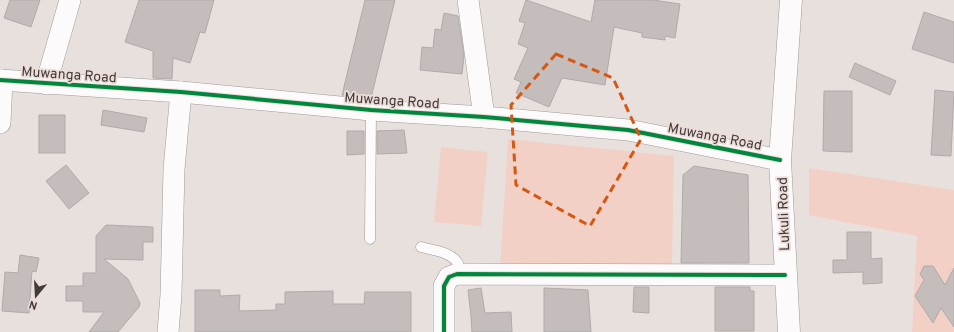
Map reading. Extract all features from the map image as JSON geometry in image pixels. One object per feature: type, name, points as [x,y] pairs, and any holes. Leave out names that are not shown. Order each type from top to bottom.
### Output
[{"type":"street","points":[[46,84],[70,0]]},
{"type":"street","points":[[468,0],[484,117]]},
{"type":"street","name":"Lukuli Road","points":[[789,332],[780,160],[791,0]]},
{"type":"street","points":[[0,123],[1,80]]},
{"type":"street","name":"Muwanga Road","points":[[1,80],[181,92],[371,110],[484,117],[628,130],[780,160]]},
{"type":"street","points":[[168,332],[171,295],[174,169],[181,92]]},
{"type":"street","points":[[444,332],[444,286],[449,278],[457,274],[785,275]]},
{"type":"lane","points":[[370,239],[371,110]]},
{"type":"lane","points":[[421,248],[444,253],[453,257],[458,263],[457,274]]},
{"type":"highlighted area","points":[[556,54],[613,78],[641,139],[590,226],[516,185],[511,105]]},
{"type":"shaded area","points":[[508,139],[674,156],[672,267],[500,268]]},
{"type":"shaded area","points":[[441,147],[488,152],[481,226],[434,222]]},
{"type":"shaded area","points":[[809,168],[954,190],[954,332],[912,332],[917,236],[809,215]]},
{"type":"building","points":[[10,0],[40,0],[31,27],[4,18]]},
{"type":"building","points":[[139,0],[214,0],[205,33],[200,32],[190,63],[173,58],[172,79],[153,78],[153,51],[125,42]]},
{"type":"building","points":[[365,0],[395,0],[371,98],[342,95]]},
{"type":"building","points":[[526,0],[591,22],[595,0],[653,0],[680,4],[675,38],[665,36],[665,40],[642,37],[642,33],[614,27],[605,85],[562,78],[549,107],[516,93],[521,82],[514,79],[528,48],[518,44],[525,23],[519,21]]},
{"type":"building","points":[[924,12],[954,22],[954,63],[912,49]]},
{"type":"building","points":[[444,13],[458,16],[464,56],[462,74],[420,70],[422,47],[433,48],[435,29],[441,30]]},
{"type":"building","points":[[855,63],[896,81],[890,95],[849,77]]},
{"type":"building","points":[[935,90],[954,92],[951,156],[931,155]]},
{"type":"building","points":[[824,91],[852,91],[852,152],[823,151]]},
{"type":"building","points":[[103,110],[147,118],[144,132],[101,125]]},
{"type":"building","points":[[39,115],[65,115],[65,153],[39,153]]},
{"type":"building","points":[[404,130],[407,153],[377,154],[377,131]]},
{"type":"building","points":[[347,131],[364,131],[364,154],[347,155]]},
{"type":"building","points":[[66,165],[89,193],[69,209],[46,181]]},
{"type":"building","points":[[694,166],[748,175],[749,263],[681,263],[683,175]]},
{"type":"building","points":[[106,225],[153,227],[153,242],[143,242],[143,260],[104,259],[128,279],[140,303],[139,307],[118,332],[89,332],[104,312],[83,312],[83,301],[66,301],[66,286],[83,286],[83,273],[96,273],[96,236]]},
{"type":"building","points":[[847,232],[871,232],[871,259],[882,258],[882,283],[863,284],[863,272],[833,273],[833,260],[847,260]]},
{"type":"building","points":[[20,255],[39,258],[36,272],[32,271],[29,313],[2,311],[5,272],[18,273]]},
{"type":"building","points":[[924,266],[933,266],[945,285],[954,268],[954,327],[941,308],[933,323],[915,296],[924,280],[920,274]]},
{"type":"building","points":[[634,287],[649,287],[649,313],[633,312]]},
{"type":"building","points":[[715,287],[750,287],[750,291],[754,291],[754,331],[715,331]]},
{"type":"building","points":[[481,288],[485,313],[511,312],[512,332],[472,332],[468,290]]},
{"type":"building","points":[[544,288],[588,290],[591,332],[544,332]]},
{"type":"building","points":[[195,290],[220,290],[220,296],[240,295],[239,311],[276,310],[276,304],[285,304],[285,292],[333,291],[333,304],[364,304],[365,292],[411,292],[411,332],[195,332]]},
{"type":"cycle path","points":[[0,80],[181,92],[371,110],[484,117],[628,130],[780,160]]},
{"type":"cycle path","points":[[444,332],[444,286],[449,277],[457,274],[785,275]]}]
